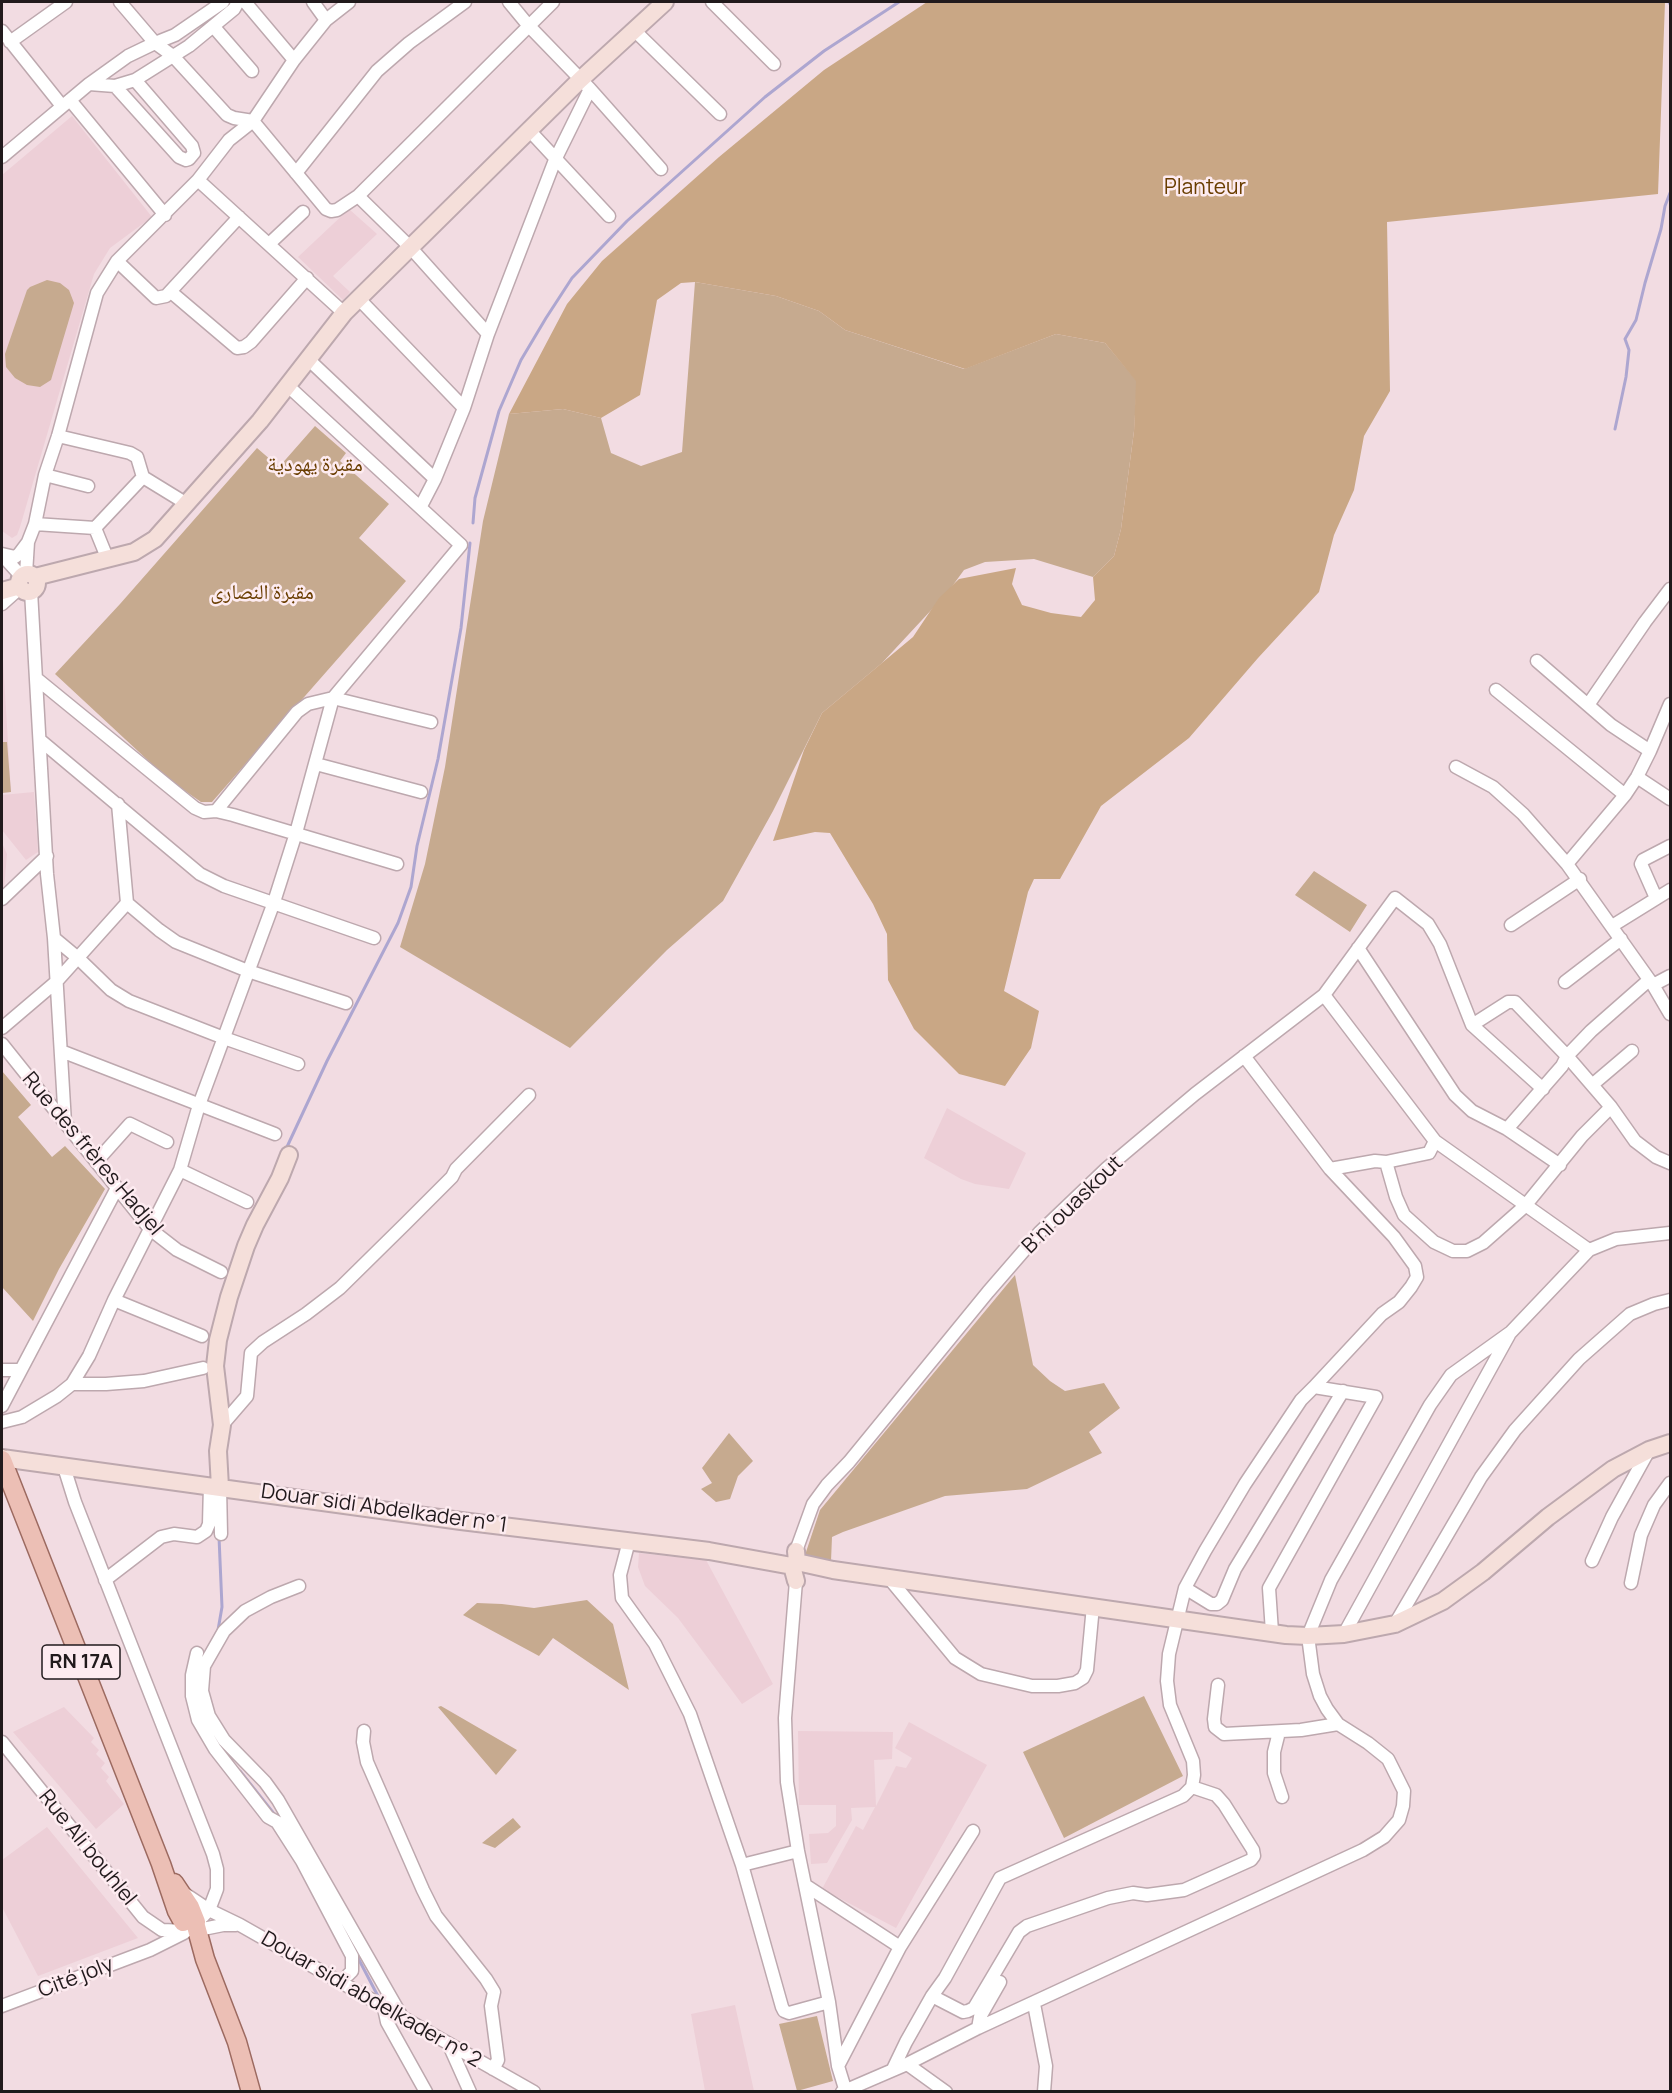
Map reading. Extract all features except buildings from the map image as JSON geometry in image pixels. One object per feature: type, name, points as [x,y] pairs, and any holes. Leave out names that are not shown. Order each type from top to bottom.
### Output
[{"type":"main road","name":"RN 17A","points":[[2,1459],[161,1864],[177,1911],[192,1924]]},
{"type":"main road","name":"RN 17A","points":[[161,1864],[178,1890],[192,1924],[237,2042],[251,2091]]},
{"type":"street","points":[[10,42],[66,2]]},
{"type":"street","points":[[120,2],[155,43],[173,56],[227,115],[253,121],[326,209],[337,210],[358,196],[553,2]]},
{"type":"street","points":[[2,157],[89,84],[128,56],[180,32],[223,2]]},
{"type":"street","points":[[89,84],[115,86],[135,80],[173,56],[213,26],[234,9],[238,2]]},
{"type":"street","points":[[245,2],[294,60]]},
{"type":"street","points":[[313,2],[326,20]]},
{"type":"street","points":[[2,554],[15,556],[28,542],[35,524],[45,475],[97,293],[117,261],[198,180],[229,140],[253,121],[294,60],[326,20],[349,2]]},
{"type":"street","points":[[296,173],[377,71],[409,43],[465,2]]},
{"type":"street","points":[[509,2],[661,169]]},
{"type":"street","points":[[2,591],[26,582],[134,552],[155,540],[260,421],[344,313],[529,130],[585,84],[634,30],[665,2]]},
{"type":"street","points":[[712,2],[774,64]]},
{"type":"street","points":[[213,26],[252,71]]},
{"type":"street","points":[[634,30],[720,114]]},
{"type":"street","points":[[2,31],[165,215]]},
{"type":"street","points":[[115,86],[179,157],[189,159],[194,153],[192,146],[135,80]]},
{"type":"street","points":[[421,506],[435,479],[464,408],[488,334],[585,84]]},
{"type":"street","points":[[529,130],[609,216]]},
{"type":"street","points":[[198,180],[344,313]]},
{"type":"street","points":[[358,196],[410,247],[488,334]]},
{"type":"street","points":[[269,244],[303,212]]},
{"type":"street","points":[[117,261],[156,298],[166,296],[239,217]]},
{"type":"street","points":[[171,292],[237,348],[244,347],[251,342],[307,278]]},
{"type":"street","points":[[359,298],[464,408]]},
{"type":"street","points":[[308,359],[435,479]]},
{"type":"street","points":[[2,1422],[22,1417],[38,1409],[72,1384],[89,1356],[114,1300],[180,1170],[199,1105],[274,903],[316,764],[333,698],[461,544],[288,386]]},
{"type":"street","points":[[58,436],[130,453],[137,457],[143,477],[188,504]]},
{"type":"street","points":[[45,475],[88,486]]},
{"type":"street","points":[[95,528],[143,477]]},
{"type":"street","points":[[35,524],[95,528]]},
{"type":"street","points":[[95,528],[108,560]]},
{"type":"street","points":[[28,542],[26,582],[37,679],[65,1123]]},
{"type":"street","points":[[2,554],[26,582]]},
{"type":"street","points":[[2,604],[26,582]]},
{"type":"street","points":[[1588,705],[1645,622],[1671,589]]},
{"type":"street","points":[[1537,661],[1611,725],[1650,751]]},
{"type":"street","points":[[37,679],[204,812],[216,811],[397,864]]},
{"type":"street","points":[[1496,690],[1625,795]]},
{"type":"street","points":[[216,811],[302,707],[308,704],[333,698],[431,722]]},
{"type":"street","points":[[1568,864],[1625,795],[1650,751],[1671,704]]},
{"type":"street","points":[[40,740],[200,874],[224,886],[374,938]]},
{"type":"street","points":[[316,764],[421,792]]},
{"type":"street","points":[[1456,767],[1493,787],[1523,814],[1568,864],[1671,1014]]},
{"type":"street","points":[[1636,777],[1671,800]]},
{"type":"street","points":[[118,804],[127,903],[176,942],[248,971],[346,1003]]},
{"type":"street","points":[[1656,898],[1641,864],[1643,860],[1671,846]]},
{"type":"street","points":[[2,899],[47,856]]},
{"type":"street","points":[[1511,925],[1580,879]]},
{"type":"street","points":[[1612,926],[1671,890]]},
{"type":"street","name":"B'ni ouaskout","points":[[845,2091],[838,2066],[829,2002],[798,1851],[787,1782],[785,1718],[795,1564],[813,1504],[1034,1239],[1107,1168],[1195,1094],[1324,995],[1395,898],[1428,924],[1440,944],[1472,1025]]},
{"type":"street","points":[[2,1029],[56,982],[127,903]]},
{"type":"street","points":[[54,938],[111,990],[129,1001],[298,1064]]},
{"type":"street","points":[[1565,982],[1621,939]]},
{"type":"street","points":[[1358,948],[1455,1095],[1473,1112],[1507,1129],[1560,1165]]},
{"type":"street","points":[[1507,1129],[1562,1066],[1567,1056],[1591,1031],[1651,982],[1671,976]]},
{"type":"street","points":[[1324,995],[1435,1141],[1589,1251]]},
{"type":"street","points":[[1543,1089],[1472,1025],[1508,1002],[1515,1002],[1567,1056],[1611,1107],[1635,1141],[1656,1157],[1671,1163]]},
{"type":"street","name":"Rue des frères Hadjel","points":[[2,1044],[150,1229],[177,1250],[221,1272]]},
{"type":"street","points":[[61,1051],[275,1134]]},
{"type":"street","points":[[1592,1085],[1632,1051]]},
{"type":"street","points":[[893,2069],[906,2042],[945,1978],[1000,1878],[1183,1796],[1192,1787],[1193,1761],[1170,1705],[1167,1681],[1169,1654],[1185,1588],[1245,1484],[1301,1400],[1382,1314],[1399,1302],[1417,1277],[1415,1266],[1394,1237],[1329,1169],[1244,1056]]},
{"type":"street","points":[[222,1425],[247,1396],[251,1353],[263,1342],[340,1288],[452,1177],[456,1168],[529,1095]]},
{"type":"street","points":[[1386,1162],[1404,1215],[1434,1242],[1453,1251],[1467,1251],[1483,1243],[1526,1206],[1582,1136],[1611,1107]]},
{"type":"street","points":[[96,1162],[130,1124],[167,1142]]},
{"type":"street","points":[[1329,1169],[1375,1161],[1386,1162],[1429,1153],[1435,1141]]},
{"type":"street","points":[[105,1580],[161,1538],[174,1534],[196,1537],[206,1531],[215,1486],[222,1425],[215,1366],[218,1340],[246,1246],[289,1155]]},
{"type":"street","points":[[180,1170],[247,1202]]},
{"type":"street","points":[[2,1406],[117,1188]]},
{"type":"street","points":[[845,2091],[1363,1850],[1384,1838],[1399,1820],[1404,1791],[1388,1759],[1338,1724],[1320,1696],[1313,1674],[1308,1636],[1331,1580],[1430,1405],[1451,1375],[1511,1332],[1589,1251],[1616,1239],[1671,1233]]},
{"type":"street","points":[[114,1300],[202,1336]]},
{"type":"street","points":[[1395,1624],[1481,1477],[1515,1430],[1579,1359],[1630,1314],[1671,1300]]},
{"type":"street","points":[[1344,1634],[1511,1332]]},
{"type":"street","points":[[72,1384],[144,1381],[203,1368]]},
{"type":"street","points":[[2,1370],[20,1370]]},
{"type":"street","points":[[1272,1632],[1269,1588],[1376,1397],[1314,1387]]},
{"type":"street","points":[[1185,1588],[1211,1604],[1217,1604],[1222,1600],[1235,1569],[1343,1391]]},
{"type":"street","name":"Douar sidi Abdelkader n° 1","points":[[2,1459],[215,1486],[460,1521],[709,1551],[767,1562],[1093,1606],[1176,1620],[1308,1636],[1344,1634],[1395,1624],[1443,1601],[1483,1572],[1548,1517],[1613,1468],[1649,1450],[1671,1443]]},
{"type":"street","points":[[1592,1561],[1612,1516],[1649,1450]]},
{"type":"street","points":[[64,1467],[105,1580],[213,1854],[218,1880],[214,1898],[192,1924],[155,1927],[155,1939],[150,1950]]},
{"type":"street","points":[[1630,1583],[1641,1535],[1654,1505],[1671,1483]]},
{"type":"street","points":[[215,1486],[221,1534]]},
{"type":"street","points":[[629,1541],[620,1575],[622,1598],[655,1644],[690,1714],[742,1865],[784,2011],[789,2013],[829,2002]]},
{"type":"street","points":[[888,1577],[955,1658],[981,1674],[1032,1686],[1058,1686],[1076,1683],[1083,1678],[1088,1670],[1093,1606]]},
{"type":"street","points":[[299,1586],[245,1611],[224,1631],[204,1666],[202,1691],[209,1716],[224,1740],[265,1782],[278,1800],[402,2017]]},
{"type":"street","points":[[197,1653],[192,1676],[192,1696],[198,1720],[215,1749],[268,1817],[277,1822],[302,1861],[352,1956],[352,1971],[348,1975]]},
{"type":"street","points":[[1218,1685],[1214,1719],[1215,1727],[1224,1734],[1279,1732],[1338,1724]]},
{"type":"street","points":[[364,1731],[363,1742],[367,1762],[436,1917],[494,1992],[492,2006],[498,2060],[493,2069]]},
{"type":"street","points":[[1279,1732],[1274,1773],[1282,1797]]},
{"type":"street","name":"Rue Ali bouhlel","points":[[2,1742],[137,1911],[155,1927]]},
{"type":"street","points":[[932,1996],[963,2012],[968,2011],[974,2008],[1019,1932],[1027,1926],[1108,1898],[1133,1893],[1147,1895],[1184,1890],[1251,1860],[1254,1856],[1253,1850],[1224,1804],[1216,1795],[1192,1787]]},
{"type":"street","points":[[838,2066],[900,1947],[974,1831]]},
{"type":"street","points":[[742,1865],[798,1851]]},
{"type":"street","points":[[805,1885],[900,1947]]},
{"type":"street","name":"Douar sidi abdelkader n° 2","points":[[192,1924],[240,1925]]},
{"type":"street","name":"Douar sidi abdelkader n° 2","points":[[192,1924],[240,1925],[534,2091]]},
{"type":"street","name":"Cité joly","points":[[2,2006],[150,1950],[192,1924]]},
{"type":"street","points":[[978,2028],[980,2017],[1000,1982]]},
{"type":"street","points":[[1034,2004],[1046,2066],[1044,2091]]},
{"type":"street","points":[[384,2008],[387,2022],[426,2091]]},
{"type":"street","points":[[449,2044],[470,2091]]},
{"type":"street","points":[[907,2064],[946,2091]]},
{"type":"street","points":[[510,2079],[515,2091]]},
{"type":"shaded area","points":[[72,116],[152,217],[110,248],[94,274],[20,527],[17,535],[12,538],[2,531],[2,175]]},
{"type":"shaded area","points":[[349,209],[377,234],[333,276],[350,292],[343,300],[298,257]]},
{"type":"shaded area","points":[[2,644],[11,792],[2,793]]},
{"type":"shaded area","points":[[34,792],[38,852],[26,860],[2,830],[2,795]]},
{"type":"shaded area","points":[[2,843],[7,854],[2,892]]},
{"type":"shaded area","points":[[947,1108],[1026,1153],[1009,1189],[975,1184],[961,1179],[924,1158]]},
{"type":"shaded area","points":[[639,1553],[706,1560],[773,1684],[742,1704],[678,1618],[645,1586],[638,1567]]},
{"type":"shaded area","points":[[64,1707],[94,1738],[91,1742],[99,1750],[96,1754],[105,1763],[101,1768],[109,1777],[106,1781],[124,1804],[96,1829],[13,1732]]},
{"type":"shaded area","points":[[909,1722],[987,1765],[896,1928],[822,1889],[856,1826],[863,1830],[875,1807],[851,1808],[852,1820],[827,1863],[811,1864],[809,1834],[828,1833],[836,1826],[836,1805],[799,1805],[798,1731],[893,1732],[892,1759],[874,1760],[876,1806],[896,1766],[906,1768],[912,1758],[895,1748]]},
{"type":"shaded area","points":[[47,1827],[138,1938],[38,1976],[2,1907],[2,1860]]},
{"type":"shaded area","points":[[735,2005],[754,2091],[705,2091],[691,2014]]},
{"type":"green space","name":"Planteur","points":[[927,2],[1665,2],[1658,194],[1387,222],[1390,391],[1364,436],[1354,490],[1334,535],[1319,592],[1189,738],[1101,806],[1060,879],[1034,879],[1028,892],[1004,991],[1039,1011],[1031,1048],[1005,1086],[959,1074],[914,1029],[888,980],[887,934],[873,904],[830,833],[815,832],[773,841],[804,750],[822,713],[913,637],[939,598],[959,579],[1016,568],[1012,584],[1022,605],[1051,613],[1081,617],[1095,600],[1093,577],[1114,556],[1121,529],[1134,431],[1136,381],[1105,343],[1056,334],[965,369],[845,330],[819,311],[776,296],[695,282],[681,283],[657,300],[640,395],[601,418],[563,409],[509,414],[567,304],[602,261],[719,157],[824,70]]},
{"type":"green space","points":[[47,280],[60,283],[69,290],[74,303],[51,380],[40,387],[27,385],[15,378],[6,367],[5,354],[27,290]]},
{"type":"green space","points":[[695,282],[776,296],[819,311],[845,330],[964,369],[1056,334],[1105,343],[1137,381],[1134,431],[1121,529],[1114,556],[1093,577],[1034,559],[985,562],[964,570],[948,592],[882,663],[822,713],[773,811],[723,901],[667,950],[570,1048],[400,947],[425,864],[445,767],[483,521],[509,414],[563,409],[601,418],[611,453],[641,466],[682,452]]},
{"type":"green space","name":"مقبرة النصارى","points":[[315,426],[346,453],[340,461],[389,504],[359,538],[406,581],[212,802],[201,802],[168,779],[55,674],[120,604],[257,448],[279,467]]},
{"type":"green space","points":[[2,742],[7,742],[11,792],[2,793]]},
{"type":"green space","points":[[1314,871],[1367,905],[1350,932],[1295,895]]},
{"type":"green space","points":[[2,1071],[31,1105],[18,1117],[52,1157],[65,1146],[105,1189],[59,1269],[33,1321],[2,1287]]},
{"type":"green space","points":[[1015,1275],[1033,1365],[1065,1391],[1104,1383],[1120,1408],[1089,1432],[1102,1453],[1027,1489],[945,1496],[843,1532],[832,1537],[831,1561],[805,1555],[820,1510]]},
{"type":"green space","points":[[729,1433],[753,1461],[738,1476],[730,1499],[716,1502],[701,1489],[712,1483],[702,1468]]},
{"type":"green space","points":[[587,1600],[613,1624],[629,1690],[553,1638],[539,1656],[463,1615],[477,1603],[534,1608]]},
{"type":"green space","points":[[1144,1696],[1183,1776],[1064,1838],[1023,1752]]},
{"type":"green space","points":[[441,1706],[517,1750],[496,1775],[438,1707]]},
{"type":"green space","points":[[513,1818],[521,1827],[495,1848],[482,1843]]},
{"type":"green space","points":[[817,2016],[833,2081],[797,2091],[779,2024]]},
{"type":"waterway","points":[[473,523],[475,498],[499,411],[521,360],[572,278],[627,221],[765,97],[824,51],[899,2]]},
{"type":"waterway","points":[[1615,429],[1626,377],[1629,350],[1625,339],[1636,320],[1670,193]]},
{"type":"waterway","points":[[286,1149],[327,1061],[398,923],[411,887],[417,846],[438,759],[461,628],[470,543]]},
{"type":"waterway","points":[[210,1645],[218,1630],[222,1607],[219,1537]]},
{"type":"waterway","points":[[217,1740],[229,1757]]},
{"type":"waterway","points":[[240,1771],[275,1815]]},
{"type":"waterway","points":[[357,1956],[380,2000]]},
{"type":"park label","name":"مقبرة يهودية","points":[[315,465]]}]
